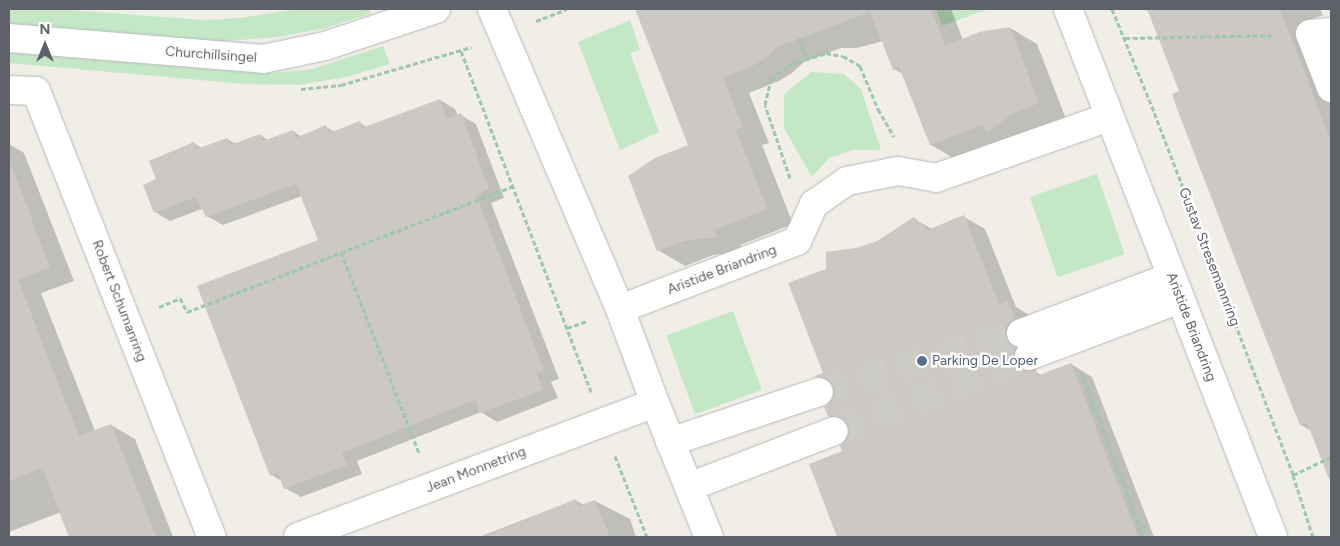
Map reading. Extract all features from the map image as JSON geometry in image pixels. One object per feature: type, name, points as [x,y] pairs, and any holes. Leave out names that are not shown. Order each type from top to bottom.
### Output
[{"type":"street","name":"Churchillsingel","points":[[9,38],[264,59],[325,46],[436,9]]},
{"type":"street","points":[[492,9],[620,309],[654,404],[708,537]]},
{"type":"street","name":"Aristide Briandring","points":[[1068,9],[1108,117],[1273,537]]},
{"type":"street","points":[[1321,33],[1331,88]]},
{"type":"street","name":"Robert Schumanring","points":[[9,90],[36,91],[212,537]]},
{"type":"street","name":"Aristide Briandring","points":[[620,309],[797,240],[814,204],[847,181],[898,171],[936,178],[1108,117]]},
{"type":"street","points":[[1176,288],[1069,340],[1025,344],[1176,288]]},
{"type":"street","points":[[670,442],[819,392]]},
{"type":"street","name":"Jean Monnetring","points":[[298,537],[654,404]]},
{"type":"street","points":[[689,487],[834,431]]},
{"type":"path","name":"Gustav Stresemannring","points":[[1112,9],[1293,475],[1313,537]]},
{"type":"path","points":[[1124,38],[1321,33]]},
{"type":"path","points":[[799,38],[807,58]]},
{"type":"path","points":[[461,51],[647,537]]},
{"type":"path","points":[[814,204],[790,179],[765,105],[771,80],[791,64],[826,53],[843,56],[860,66],[878,110],[895,139],[898,171]]},
{"type":"path","points":[[126,319],[180,298],[187,312],[513,186]]},
{"type":"path","points":[[341,252],[432,487]]},
{"type":"path","points":[[1069,340],[1144,537]]},
{"type":"path","points":[[1293,475],[1331,457]]},
{"type":"green space","points":[[9,9],[58,9],[203,20],[240,18],[297,9],[369,9],[371,13],[326,28],[277,37],[203,43],[9,27]]},
{"type":"green space","points":[[936,9],[988,9],[942,26]]},
{"type":"green space","points":[[630,20],[640,50],[630,53],[659,132],[620,150],[578,42]]},
{"type":"green space","points":[[383,46],[390,64],[346,77],[298,85],[245,84],[9,63],[9,52],[273,73],[312,69]]},
{"type":"green space","points":[[812,72],[844,74],[861,89],[881,150],[853,150],[829,158],[812,177],[784,128],[784,94]]},
{"type":"green space","points":[[1097,174],[1125,254],[1058,277],[1030,197]]},
{"type":"green space","points":[[733,311],[762,390],[695,414],[666,335]]},
{"type":"building","points":[[635,9],[869,9],[870,12],[777,47],[766,58],[723,78],[743,127],[736,130],[767,209],[714,230],[717,237],[685,241],[657,251],[628,176],[655,158],[688,145]]},
{"type":"building","points":[[869,9],[931,9],[945,46],[979,32],[1010,27],[1039,103],[1012,114],[986,133],[983,125],[930,145],[899,67],[893,70]]},
{"type":"building","points":[[1147,9],[1280,9],[1331,141],[1331,479],[1329,479],[1307,423],[1300,425],[1294,411],[1177,109],[1172,94],[1179,91]]},
{"type":"building","points":[[440,99],[447,119],[461,113],[489,189],[476,195],[544,370],[537,373],[543,390],[480,413],[475,400],[342,453],[347,465],[284,489],[278,473],[270,476],[197,286],[318,240],[296,184],[206,217],[196,197],[154,213],[143,185],[156,179],[149,161],[194,142],[197,149],[227,138],[230,145],[260,134],[263,141],[293,130],[296,138],[326,125],[329,133],[360,121],[362,128]]},
{"type":"building","points":[[11,165],[50,267],[18,280],[79,436],[111,424],[156,537],[69,537],[42,468],[9,481],[9,166]]},
{"type":"building","points":[[964,215],[999,304],[1008,301],[1015,319],[1009,323],[1006,331],[1007,339],[1016,347],[1014,354],[1015,362],[1026,371],[1035,370],[1037,376],[1071,363],[1138,537],[837,537],[809,464],[842,451],[840,446],[849,434],[849,426],[843,419],[836,416],[828,416],[824,407],[831,402],[834,388],[830,381],[823,377],[813,377],[823,373],[788,283],[826,269],[826,252],[856,248],[877,241],[914,217],[927,230]]},
{"type":"building","points":[[576,499],[578,506],[595,500],[610,537],[482,537]]},
{"type":"tunnel","points":[[819,392],[1021,333]]},
{"type":"tunnel","points":[[834,431],[1029,356]]},
{"type":"place","name":"Parking De Loper","points":[[922,361]]}]
